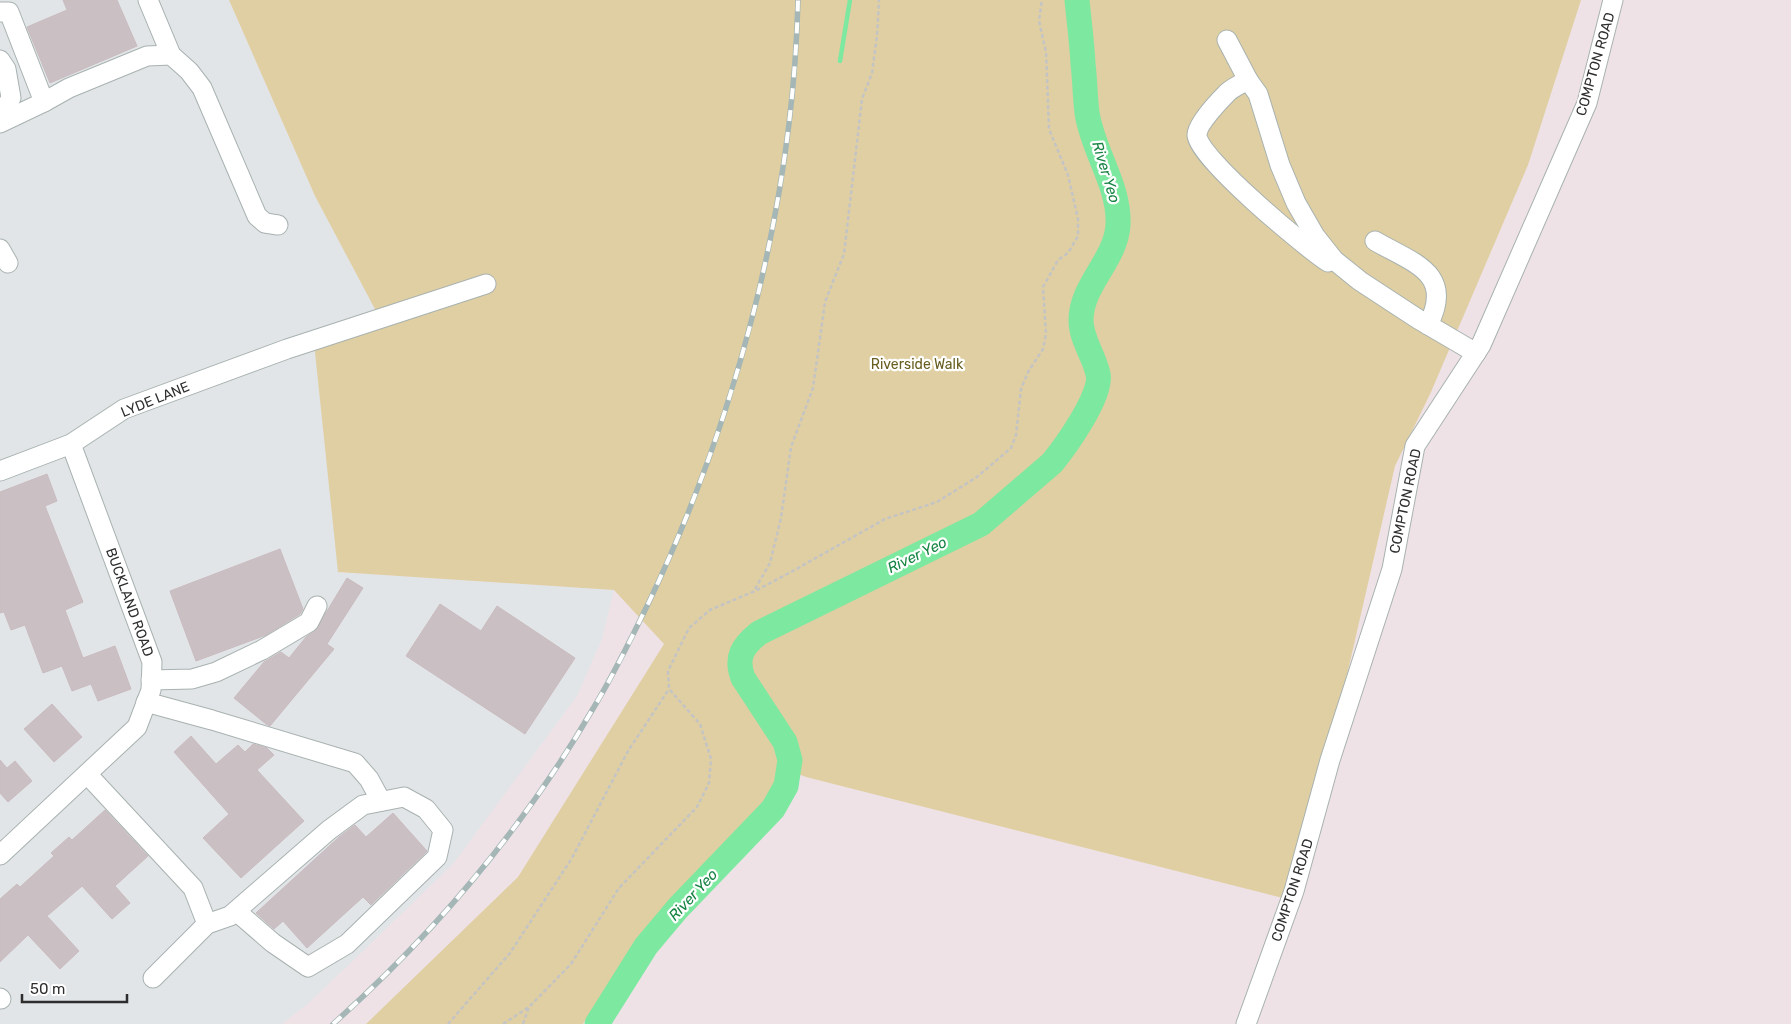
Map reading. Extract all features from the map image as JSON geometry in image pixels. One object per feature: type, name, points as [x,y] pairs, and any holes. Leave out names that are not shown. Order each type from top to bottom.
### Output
[{"type":"street","points":[[148,0],[171,56],[190,71],[202,88],[257,216],[265,223],[278,226]]},
{"type":"street","name":"COMPTON ROAD","points":[[1246,1024],[1294,891],[1330,760],[1392,570],[1415,446],[1485,337],[1587,103],[1613,0]]},
{"type":"street","points":[[9,8],[44,102]]},
{"type":"street","points":[[1228,40],[1248,80],[1258,94],[1274,147],[1296,203],[1315,236],[1334,260],[1360,280],[1428,325],[1476,353]]},
{"type":"street","points":[[0,123],[69,88],[147,56],[171,56]]},
{"type":"street","points":[[0,60],[6,69],[11,98],[0,118]]},
{"type":"street","points":[[1248,80],[1229,92],[1215,106],[1200,125],[1196,134],[1198,141],[1203,150],[1220,169],[1293,236],[1329,263],[1344,268]]},
{"type":"street","points":[[1375,241],[1419,266],[1436,284],[1436,309],[1428,325]]},
{"type":"street","name":"LYDE LANE","points":[[0,471],[71,444],[124,409],[287,349],[486,284]]},
{"type":"street","name":"BUCKLAND ROAD","points":[[0,855],[138,727],[151,690],[152,662],[71,444]]},
{"type":"street","points":[[151,680],[192,679],[216,672],[262,650],[309,622],[318,606]]},
{"type":"street","points":[[146,702],[354,763],[369,779],[381,801]]},
{"type":"street","points":[[87,774],[193,888],[207,924]]},
{"type":"street","points":[[153,978],[207,924],[233,913],[329,830],[363,804],[404,797],[426,809],[443,830],[437,857],[347,944],[308,967],[233,913]]},
{"type":"path","points":[[754,591],[770,563],[781,518],[791,447],[813,388],[825,302],[844,254],[862,99],[872,73],[879,0]]},
{"type":"path","points":[[448,1024],[510,953],[572,858],[628,751],[669,689],[668,671],[689,628],[710,610],[792,572],[885,519],[937,502],[977,477],[1011,448],[1016,435],[1021,390],[1028,372],[1042,349],[1046,334],[1043,287],[1058,260],[1068,253],[1078,236],[1078,219],[1068,175],[1049,130],[1046,52],[1040,22],[1042,0]]},
{"type":"path","points":[[504,1024],[529,1007],[571,964],[620,888],[697,807],[709,783],[711,760],[700,724],[669,689]]},
{"type":"path","points":[[523,1024],[529,1007]]},
{"type":"shaded area","points":[[0,0],[229,0],[315,196],[376,311],[338,572],[614,590],[602,639],[577,696],[453,864],[311,1001],[282,1024],[0,1024]]},
{"type":"green space","name":"Riverside Walk","points":[[229,0],[1581,0],[1528,165],[1431,392],[1395,466],[1295,901],[806,777],[778,766],[774,785],[764,803],[730,842],[654,919],[583,1024],[366,1024],[518,877],[664,644],[614,590],[338,572],[313,333],[376,311],[315,196]]},
{"type":"building","points":[[63,0],[117,0],[137,46],[50,83],[27,27],[67,10]]},
{"type":"building","points":[[47,474],[57,501],[45,506],[83,602],[65,610],[83,658],[115,646],[131,689],[98,701],[91,684],[72,691],[62,666],[43,673],[25,625],[11,630],[4,612],[0,613],[0,492]]},
{"type":"building","points":[[280,549],[303,609],[300,614],[266,635],[196,661],[170,591]]},
{"type":"building","points":[[347,578],[363,588],[327,644],[334,649],[270,726],[266,724],[234,698],[264,662],[281,652],[289,658],[306,637],[315,631]]},
{"type":"building","points":[[440,604],[481,631],[497,606],[575,658],[525,734],[406,656]]},
{"type":"building","points":[[52,704],[82,737],[54,762],[24,729]]},
{"type":"building","points":[[191,736],[216,764],[238,745],[245,752],[253,744],[267,748],[274,755],[257,770],[304,821],[241,878],[203,838],[229,814],[174,752]]},
{"type":"building","points":[[0,760],[7,768],[15,761],[32,781],[8,802],[0,793]]},
{"type":"building","points":[[105,810],[148,856],[115,886],[130,903],[112,919],[82,886],[47,916],[79,951],[60,969],[28,935],[0,962],[0,899],[17,884],[20,887],[54,856],[51,853],[69,837],[72,840]]},
{"type":"building","points":[[393,813],[427,851],[371,905],[363,897],[307,948],[283,921],[274,929],[256,913],[339,837],[355,825],[366,837]]},
{"type":"waterway","points":[[840,61],[850,0]]},
{"type":"waterway","name":"River Yeo","points":[[597,1024],[646,946],[678,908],[773,809],[786,786],[790,760],[785,742],[743,678],[740,658],[745,647],[759,633],[981,524],[1052,463],[1074,433],[1095,394],[1098,374],[1085,341],[1081,320],[1086,295],[1111,250],[1116,238],[1118,225],[1115,197],[1090,127],[1087,113],[1077,0]]},
{"type":"railway","points":[[333,1024],[371,989],[443,915],[476,876],[539,794],[594,707],[615,669],[648,604],[680,534],[708,461],[733,386],[754,310],[772,233],[785,155],[794,77],[798,0]]}]
